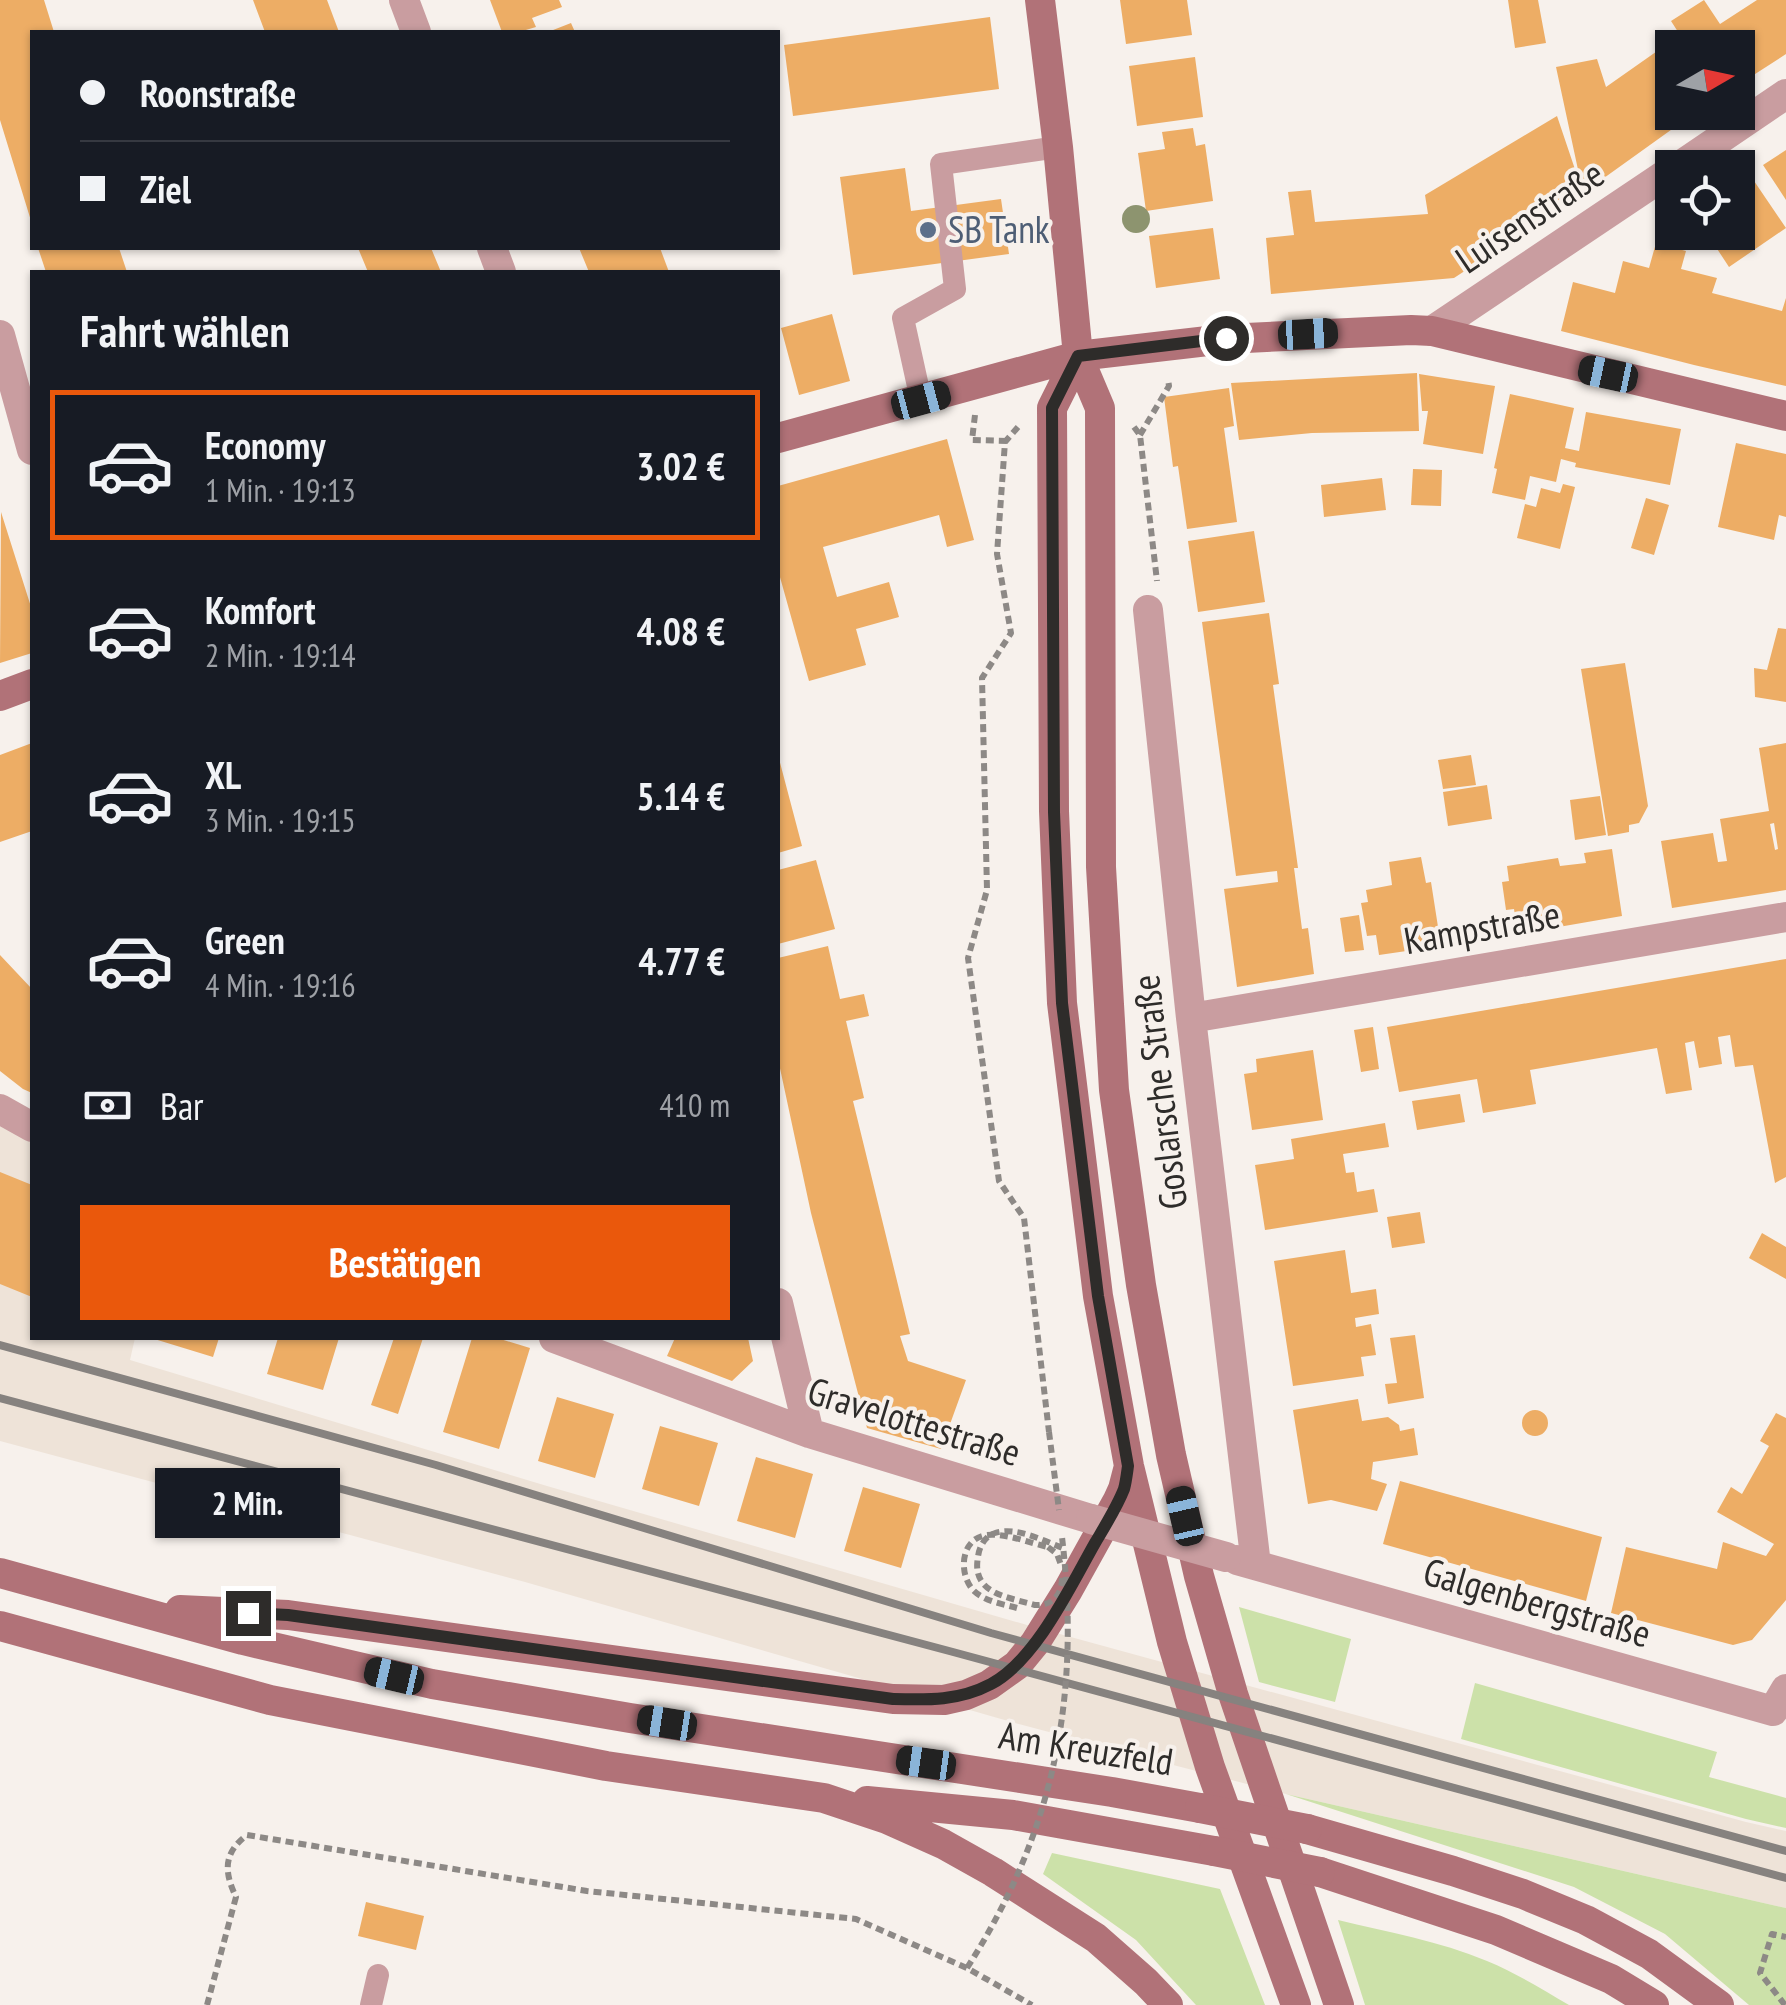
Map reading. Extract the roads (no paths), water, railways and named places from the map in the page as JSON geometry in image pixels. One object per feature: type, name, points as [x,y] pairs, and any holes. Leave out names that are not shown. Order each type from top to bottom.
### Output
[{"type":"main road","points":[[1040,0],[1078,356],[1100,408],[1101,866],[1114,1090],[1141,1285],[1199,1576],[1233,1694],[1340,2005]]},
{"type":"main road","points":[[780,437],[1078,356],[1226,338],[1362,332],[1432,331],[1786,416]]},
{"type":"main road","points":[[1078,356],[1052,408],[1054,812],[1062,1003],[1098,1296],[1128,1466],[1182,1677],[1296,2005]]},
{"type":"main road","points":[[0,696],[30,685]]},
{"type":"main road","points":[[130,1608],[288,1615],[893,1699],[944,1700],[998,1680],[1017,1665],[1102,1530],[1124,1489],[1128,1466]]},
{"type":"main road","name":"Am Kreuzfeld","points":[[0,1573],[243,1640],[432,1684],[1112,1792],[1307,1830],[1453,1871],[1586,1920],[1649,1954],[1718,2005]]},
{"type":"main road","points":[[0,1626],[270,1700],[606,1766],[824,1798],[1014,1815],[1320,1872],[1496,1930],[1611,1979],[1654,2005]]},
{"type":"main road","points":[[824,1798],[888,1819],[993,1872],[1096,1938],[1168,2005]]},
{"type":"street","points":[[404,0],[415,30]]},
{"type":"street","name":"Luisenstraße","points":[[1702,150],[1786,94]]},
{"type":"street","name":"Luisenstraße","points":[[1432,331],[1655,182]]},
{"type":"street","points":[[0,336],[30,443]]},
{"type":"street","name":"Goslarsche Straße","points":[[1148,610],[1191,1018],[1256,1565]]},
{"type":"street","name":"Kampstraße","points":[[1191,1018],[1786,917]]},
{"type":"street","points":[[0,1108],[30,1126]]},
{"type":"street","points":[[780,1311],[809,1432]]},
{"type":"street","name":"Gravelottestraße","points":[[559,1340],[809,1432],[1256,1565]]},
{"type":"street","name":"Galgenbergstraße","points":[[1256,1565],[1782,1705]]},
{"type":"lane","points":[[921,400],[903,318],[955,290],[941,164],[1058,147]]},
{"type":"lane","points":[[371,2005],[378,1975]]},
{"type":"railway","points":[[0,1345],[436,1465],[991,1633],[1786,1851]]},
{"type":"railway","points":[[0,1398],[1786,1878]]},
{"type":"place","name":"SB Tank","points":[[928,230]]}]
